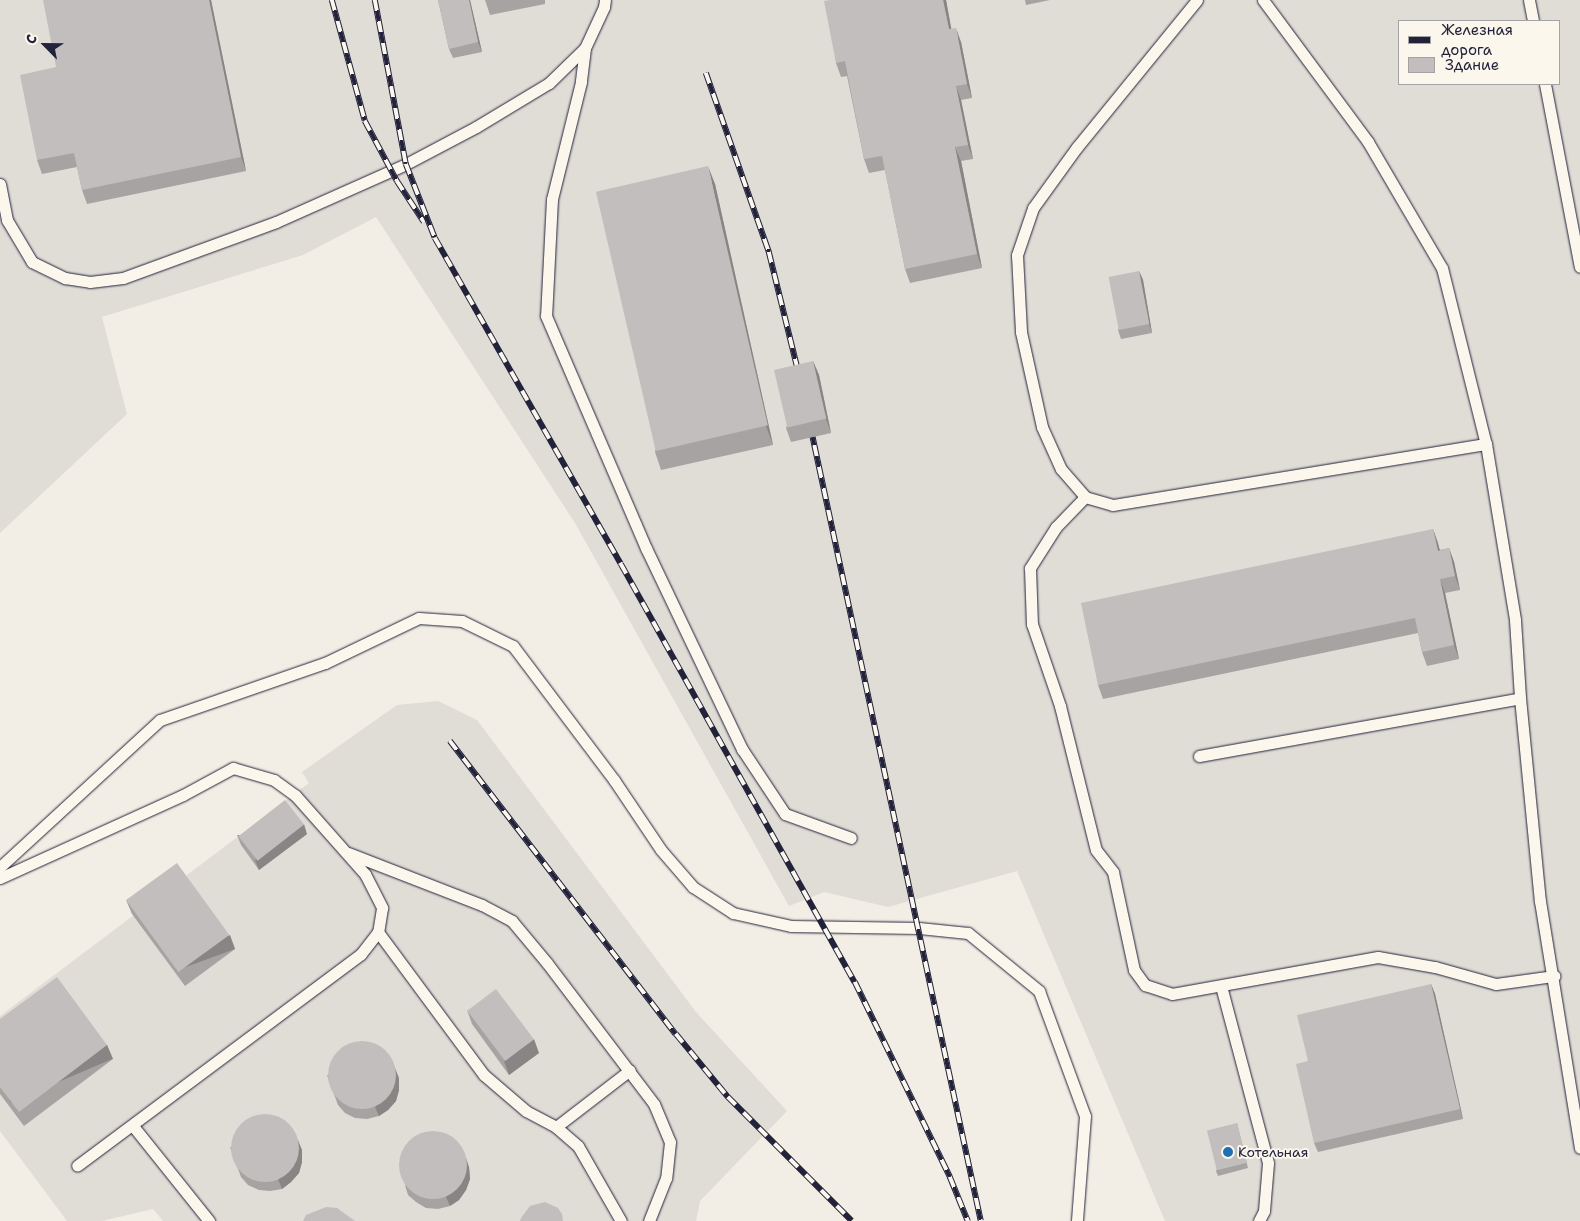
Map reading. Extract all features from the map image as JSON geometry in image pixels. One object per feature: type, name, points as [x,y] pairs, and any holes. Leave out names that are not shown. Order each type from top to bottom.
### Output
[{"type":"lane","points":[[605,0],[604,7],[585,48],[581,82],[552,198],[546,316],[646,548],[742,749],[785,814],[851,838]]},
{"type":"lane","points":[[1197,0],[1077,147],[1033,208],[1017,255],[1021,332],[1042,426],[1061,469],[1085,497],[1113,505],[1156,500],[1486,444]]},
{"type":"lane","points":[[1263,0],[1368,142],[1442,268],[1486,444],[1515,620],[1520,698],[1540,901],[1554,976],[1580,1148]]},
{"type":"lane","points":[[1529,0],[1533,20]]},
{"type":"lane","points":[[0,184],[7,220],[32,262],[65,278],[90,282],[123,278],[276,222],[406,164],[476,127],[549,83],[585,48]]},
{"type":"lane","points":[[1545,85],[1580,267]]},
{"type":"lane","points":[[1085,497],[1056,527],[1030,568],[1032,624],[1060,706],[1096,850],[1113,872],[1134,970],[1144,985],[1172,994],[1378,957],[1435,967],[1496,984],[1554,976]]},
{"type":"lane","points":[[0,867],[160,720],[325,663],[419,618],[462,621],[513,646],[614,780],[661,850],[693,887],[733,913],[791,926],[919,928],[968,933],[1039,991],[1085,1116],[1077,1221]]},
{"type":"lane","points":[[1198,756],[1520,698]]},
{"type":"lane","points":[[0,878],[183,795],[233,768],[274,780],[295,794],[365,874],[382,908],[378,932],[361,954],[78,1166]]},
{"type":"lane","points":[[346,853],[482,905],[512,920],[630,1070],[654,1104],[670,1142],[666,1178],[649,1221]]},
{"type":"lane","points":[[378,932],[484,1075],[526,1111],[556,1127],[578,1146],[621,1221]]},
{"type":"lane","points":[[1221,986],[1268,1163],[1264,1211],[1259,1221]]},
{"type":"lane","points":[[556,1127],[630,1070]]},
{"type":"lane","points":[[133,1126],[209,1221]]},
{"type":"shaded area","points":[[0,0],[1580,0],[1580,1221],[1165,1221],[1017,871],[888,907],[824,892],[789,906],[575,523],[376,217],[303,255],[102,317],[127,414],[0,533]]},
{"type":"shaded area","points":[[438,701],[477,720],[696,1012],[787,1111],[700,1201],[696,1221],[163,1221],[153,1209],[102,1221],[67,1221],[0,1131],[0,1016],[309,783],[302,772],[397,705]]},
{"type":"building","points":[[43,0],[209,0],[241,157],[82,190],[74,153],[37,160],[20,75],[56,67]]},
{"type":"building","points":[[438,0],[469,0],[478,42],[449,49]]},
{"type":"building","points":[[943,0],[949,29],[956,28],[967,84],[956,86],[968,145],[955,147],[977,254],[905,269],[882,156],[864,159],[845,61],[836,63],[824,1]]},
{"type":"building","points":[[708,166],[768,425],[656,451],[596,192]]},
{"type":"building","points":[[1139,271],[1149,324],[1119,330],[1109,277]]},
{"type":"building","points":[[813,361],[826,418],[787,427],[774,370]]},
{"type":"building","points":[[1433,529],[1438,551],[1449,548],[1455,576],[1440,579],[1454,645],[1422,652],[1415,618],[1098,685],[1081,603]]},
{"type":"building","points":[[285,800],[304,824],[258,861],[239,836]]},
{"type":"building","points":[[177,863],[229,935],[178,972],[126,900]]},
{"type":"building","points":[[57,977],[107,1045],[19,1112],[0,1087],[0,1019]]},
{"type":"building","points":[[1431,984],[1460,1109],[1314,1143],[1296,1064],[1308,1061],[1297,1015]]},
{"type":"building","points":[[496,989],[534,1039],[505,1061],[467,1011]]},
{"type":"building","points":[[362,1041],[375,1044],[386,1051],[393,1062],[396,1075],[393,1088],[386,1099],[375,1106],[362,1109],[349,1106],[338,1099],[331,1088],[328,1075],[331,1062],[338,1051],[349,1044]]},
{"type":"building","points":[[265,1114],[278,1117],[289,1124],[296,1135],[299,1148],[296,1161],[289,1172],[278,1179],[265,1182],[252,1179],[241,1172],[234,1161],[231,1148],[234,1135],[241,1124],[252,1117]]},
{"type":"building","name":"Котельная","points":[[1237,1123],[1247,1163],[1217,1170],[1207,1130]]},
{"type":"building","points":[[433,1131],[446,1134],[457,1141],[464,1152],[467,1165],[464,1178],[457,1189],[446,1196],[433,1199],[420,1196],[409,1189],[402,1178],[399,1165],[402,1152],[409,1141],[420,1134]]},
{"type":"building","points":[[545,1202],[558,1208],[562,1214],[563,1221],[520,1221],[530,1206]]},
{"type":"building","points":[[326,1207],[337,1208],[355,1221],[303,1221],[306,1215]]},
{"type":"railway","points":[[332,0],[365,121],[397,181],[424,222]]},
{"type":"railway","points":[[375,0],[406,164],[435,238],[621,564],[855,982],[950,1177],[968,1221]]},
{"type":"railway","points":[[706,73],[769,252],[800,378]]},
{"type":"railway","points":[[810,424],[981,1221]]},
{"type":"railway","points":[[450,741],[676,1034],[728,1097],[852,1221]]},
{"type":"place","name":"Котельная","points":[[1228,1152]]}]
